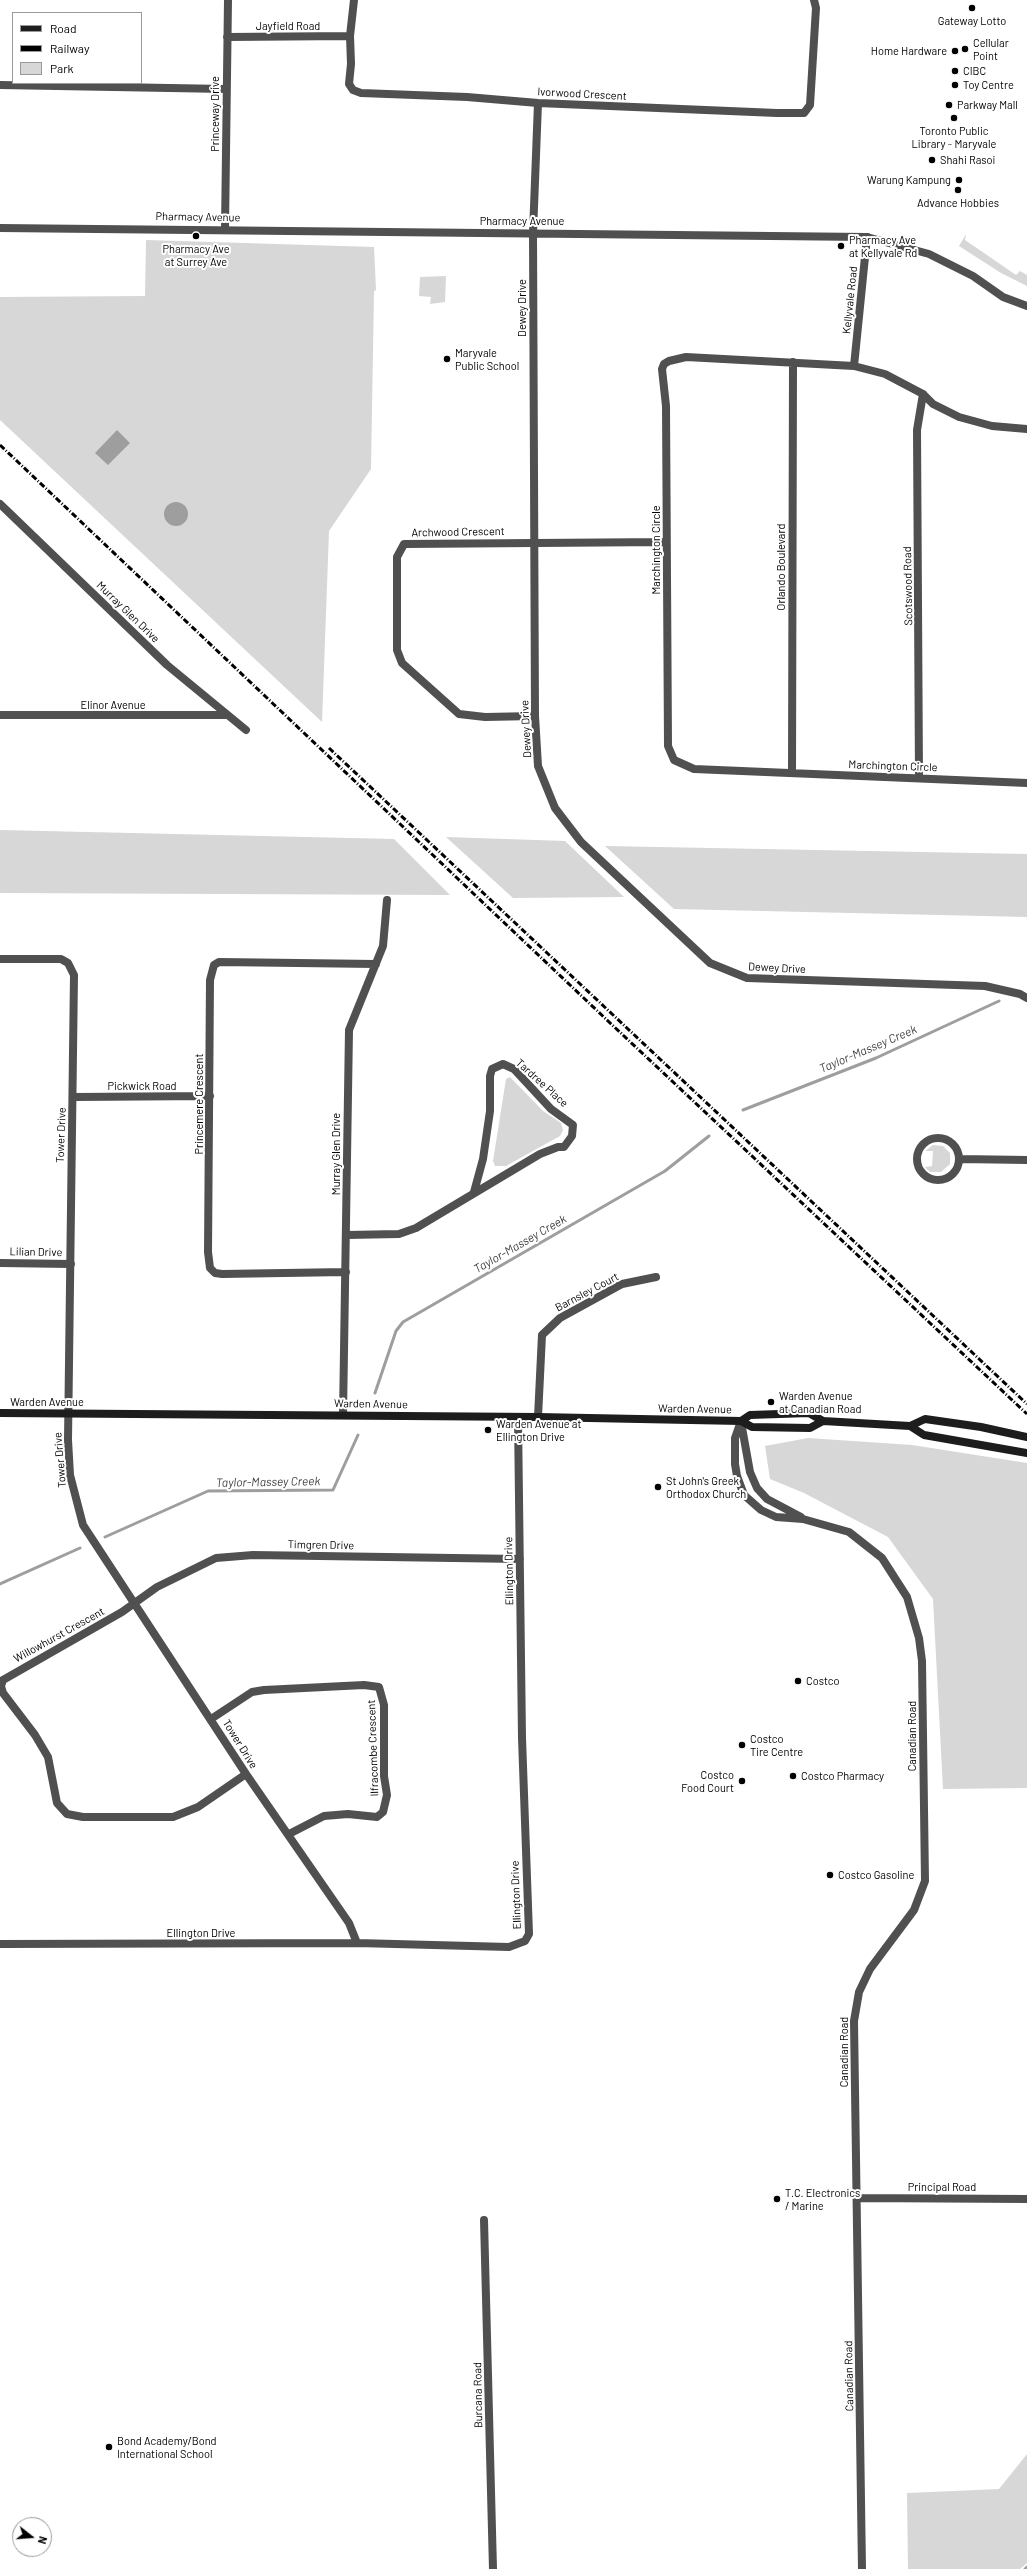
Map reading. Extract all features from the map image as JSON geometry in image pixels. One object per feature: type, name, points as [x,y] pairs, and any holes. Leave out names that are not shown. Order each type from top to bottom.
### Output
[{"type":"main road","name":"Warden Avenue","points":[[0,1413],[70,1412],[343,1414],[518,1418],[538,1417],[741,1421],[752,1427],[810,1428],[822,1421]]},
{"type":"main road","name":"Warden Avenue","points":[[741,1421],[750,1415],[809,1413],[822,1421],[910,1426],[925,1419],[981,1427],[1027,1437]]},
{"type":"main road","name":"Warden Avenue","points":[[910,1426],[924,1435],[1027,1453]]},
{"type":"street","name":"Princeway Drive","points":[[225,229],[228,0]]},
{"type":"street","points":[[350,36],[354,0]]},
{"type":"street","name":"Ivorwood Crescent","points":[[350,36],[351,64],[349,84],[353,90],[361,93],[459,97],[538,103],[804,113],[810,105],[814,53],[814,0]]},
{"type":"street","name":"Jayfield Road","points":[[227,37],[350,36]]},
{"type":"street","points":[[0,86],[226,89]]},
{"type":"street","name":"Dewey Drive","points":[[538,103],[533,233],[535,716],[538,766],[555,808],[581,842],[710,963],[747,978],[985,986],[1020,994],[1027,998]]},
{"type":"street","name":"Pharmacy Avenue","points":[[0,228],[225,229],[867,237],[929,254],[973,276],[1002,297],[1027,306]]},
{"type":"street","name":"Kellyvale Road","points":[[854,366],[867,237]]},
{"type":"street","name":"Marchington Circle","points":[[1027,429],[992,426],[959,417],[933,404],[923,394],[885,374],[854,366],[686,357],[664,364],[662,369],[666,406],[668,746],[674,760],[694,769],[919,777],[1027,783]]},
{"type":"street","name":"Orlando Boulevard","points":[[792,773],[793,362]]},
{"type":"street","name":"Scotswood Road","points":[[919,777],[917,430],[923,394]]},
{"type":"street","name":"Murray Glen Drive","points":[[0,504],[4,512],[167,665],[225,715],[246,730]]},
{"type":"street","name":"Archwood Crescent","points":[[535,716],[485,717],[460,714],[402,663],[397,650],[397,557],[404,544],[535,541],[666,542]]},
{"type":"street","name":"Elinor Avenue","points":[[0,715],[225,715]]},
{"type":"street","name":"Murray Glen Drive","points":[[343,1414],[347,1235],[349,1030],[356,1008],[376,964],[385,932],[387,900]]},
{"type":"street","name":"Tower Drive","points":[[0,960],[56,958],[66,961],[72,970],[74,1097],[70,1412],[68,1440],[70,1475],[83,1525],[133,1604],[211,1719],[246,1774],[289,1834],[349,1923],[357,1943]]},
{"type":"street","name":"Princemere Crescent","points":[[346,1272],[222,1274],[215,1273],[210,1268],[208,1252],[210,980],[214,965],[219,962],[376,964]]},
{"type":"street","name":"Tardree Place","points":[[347,1235],[398,1234],[416,1228],[540,1154],[558,1147],[564,1147],[574,1133],[573,1125],[551,1109],[514,1069],[503,1064],[492,1069],[490,1076],[490,1111],[483,1160],[474,1192]]},
{"type":"street","name":"Pickwick Road","points":[[74,1097],[210,1096]]},
{"type":"street","points":[[939,1137],[956,1146],[960,1159],[955,1172],[942,1180],[928,1178],[918,1167],[917,1160],[921,1146],[926,1141],[939,1137]]},
{"type":"street","points":[[960,1159],[1027,1160]]},
{"type":"street","name":"Lilian Drive","points":[[0,1263],[71,1264]]},
{"type":"street","name":"Barnsley Court","points":[[538,1417],[542,1335],[560,1318],[622,1284],[656,1277]]},
{"type":"street","name":"Ellington Drive","points":[[0,1944],[357,1943],[509,1947],[524,1941],[528,1934],[522,1738],[518,1418]]},
{"type":"street","name":"Canadian Road","points":[[741,1421],[735,1438],[735,1464],[737,1476],[744,1495],[761,1510],[776,1517],[803,1519],[849,1532],[882,1558],[907,1597],[919,1638],[922,1661],[925,1881],[914,1910],[870,1969],[859,1992],[855,2012],[862,2569]]},
{"type":"street","name":"Canadian Road","points":[[741,1421],[750,1472],[757,1488],[767,1499],[803,1519]]},
{"type":"street","name":"Timgren Drive","points":[[133,1604],[179,1575],[216,1558],[231,1555],[520,1559]]},
{"type":"street","name":"Willowhurst Crescent","points":[[133,1604],[34,1664],[3,1680],[1,1686],[3,1693],[36,1735],[48,1757],[57,1802],[68,1814],[83,1817],[167,1818],[198,1807],[246,1774]]},
{"type":"street","name":"Ilfracombe Crescent","points":[[211,1719],[252,1692],[264,1690],[373,1685],[378,1687],[384,1705],[384,1776],[387,1795],[383,1812],[378,1817],[348,1814],[324,1816],[289,1834]]},
{"type":"street","name":"Principal Road","points":[[857,2198],[1027,2199]]},
{"type":"street","name":"Burcana Road","points":[[484,2220],[493,2569]]},
{"type":"green space","points":[[966,234],[965,240],[1016,275],[1020,271],[1027,275],[1027,286],[1001,273],[959,246]]},
{"type":"green space","points":[[146,240],[374,247],[376,290],[374,291],[371,469],[329,531],[322,722],[0,420],[0,297],[145,296]]},
{"type":"green space","points":[[446,276],[445,302],[430,304],[431,297],[419,296],[420,277]]},
{"type":"green space","points":[[0,830],[394,839],[450,895],[0,893]]},
{"type":"green space","points":[[446,837],[565,841],[624,897],[513,898]]},
{"type":"green space","points":[[605,846],[1027,854],[1027,917],[674,909]]},
{"type":"green space","points":[[510,1077],[543,1111],[561,1123],[563,1130],[560,1136],[506,1166],[495,1166],[493,1161],[506,1079]]},
{"type":"green space","points":[[933,1145],[943,1146],[950,1153],[950,1164],[941,1172],[930,1172],[925,1167],[932,1166],[933,1151],[925,1151]]},
{"type":"green space","points":[[808,1438],[912,1445],[1027,1463],[1027,1788],[943,1789],[933,1599],[888,1537],[804,1493],[770,1479],[765,1446]]},
{"type":"green space","points":[[1027,2454],[1027,2563],[1020,2569],[908,2569],[907,2493],[999,2489]]},
{"type":"shaded area","points":[[117,430],[130,443],[108,465],[95,453]]},
{"type":"shaded area","points":[[176,502],[181,503],[187,509],[187,519],[181,525],[176,526],[171,525],[165,519],[164,514],[165,509],[171,503]]},
{"type":"waterway","name":"Taylor-Massey Creek","points":[[743,1110],[876,1058],[999,1001]]},
{"type":"waterway","name":"Taylor-Massey Creek","points":[[375,1393],[396,1331],[403,1322],[665,1171],[709,1136]]},
{"type":"waterway","name":"Taylor-Massey Creek","points":[[105,1537],[208,1491],[333,1490],[358,1435]]},
{"type":"waterway","name":"Taylor-Massey Creek","points":[[0,1584],[80,1548]]},
{"type":"railway","points":[[0,445],[608,1021],[1027,1414]]},
{"type":"railway","points":[[329,748],[1027,1404]]},
{"type":"place","name":"Gateway Lotto","points":[[972,8]]},
{"type":"place","name":"Cellular Point","points":[[965,49]]},
{"type":"place","name":"Home Hardware","points":[[955,51]]},
{"type":"place","name":"CIBC","points":[[955,71]]},
{"type":"place","name":"Toy Centre","points":[[955,85]]},
{"type":"place","name":"Parkway Mall","points":[[949,105]]},
{"type":"place","name":"Toronto Public Library - Maryvale","points":[[954,118]]},
{"type":"place","name":"Shahi Rasoi","points":[[932,160]]},
{"type":"place","name":"Warung Kampung","points":[[959,180]]},
{"type":"place","name":"Advance Hobbies","points":[[958,190]]},
{"type":"place","name":"Pharmacy Ave at Surrey Ave","points":[[196,236]]},
{"type":"place","name":"Pharmacy Ave at Kellyvale Rd","points":[[841,246]]},
{"type":"place","name":"Maryvale Public School","points":[[447,359]]},
{"type":"place","name":"Warden Avenue at Canadian Road","points":[[771,1402]]},
{"type":"place","name":"Warden Avenue at Ellington Drive","points":[[488,1430]]},
{"type":"place","name":"St John's Greek Orthodox Church","points":[[658,1487]]},
{"type":"place","name":"Costco","points":[[798,1681]]},
{"type":"place","name":"Costco Tire Centre","points":[[742,1745]]},
{"type":"place","name":"Costco Pharmacy","points":[[793,1776]]},
{"type":"place","name":"Costco Food Court","points":[[742,1781]]},
{"type":"place","name":"Costco Gasoline","points":[[830,1875]]},
{"type":"place","name":"T.C. Electronics / Marine","points":[[777,2199]]},
{"type":"place","name":"Bond Academy/Bond International School","points":[[109,2447]]}]
